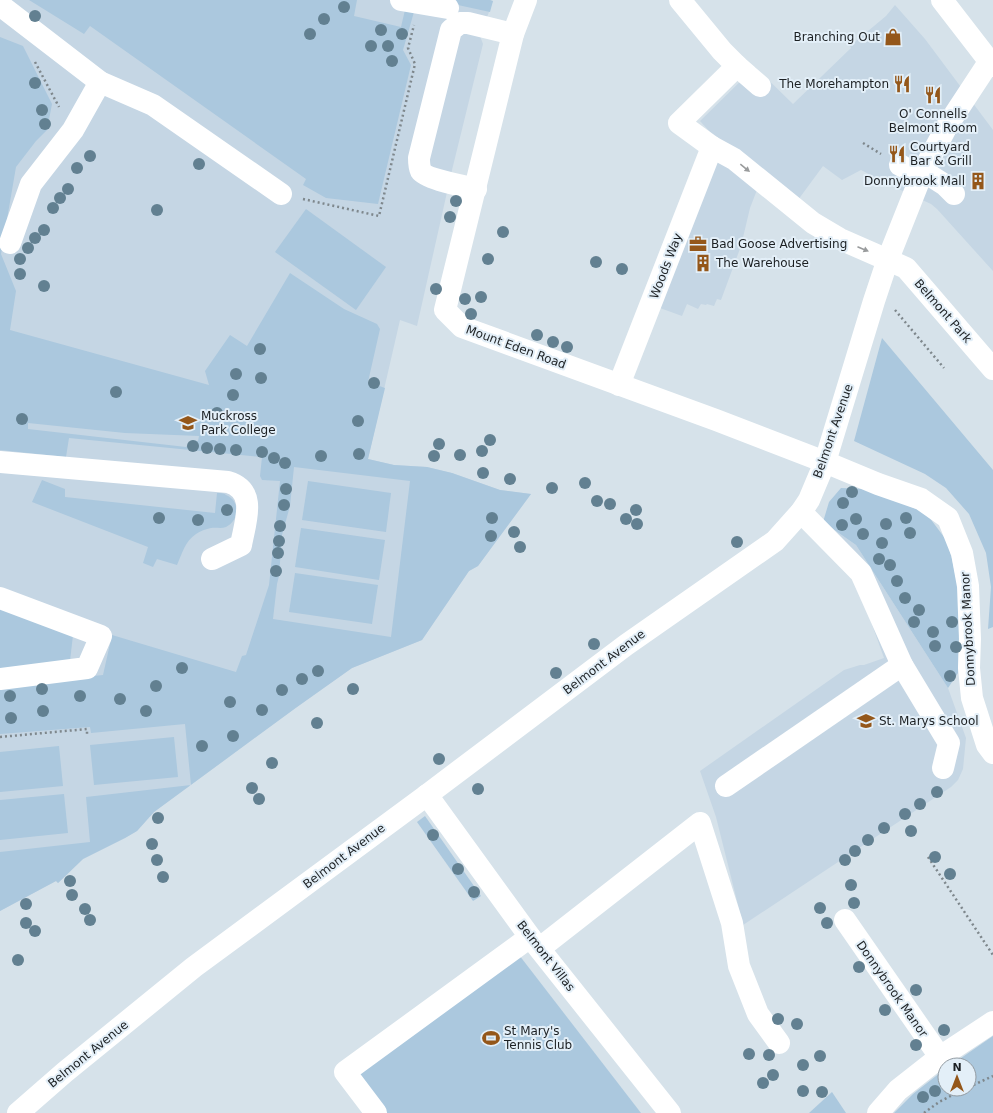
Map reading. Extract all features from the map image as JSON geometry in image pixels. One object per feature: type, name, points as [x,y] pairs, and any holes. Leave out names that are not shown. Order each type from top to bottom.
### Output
[{"type":"street","name":"Mount Eden Road","points":[[526,0],[513,34],[445,310],[462,327],[716,420],[825,462]]},
{"type":"street","points":[[680,0],[722,51],[760,86]]},
{"type":"street","points":[[942,0],[992,62]]},
{"type":"street","points":[[410,2],[448,8]]},
{"type":"street","points":[[0,4],[100,82],[153,105],[281,194]]},
{"type":"street","points":[[476,189],[428,177],[421,172],[419,158],[450,30],[460,22],[513,34]]},
{"type":"street","name":"Belmont Avenue","points":[[18,1113],[65,1072],[194,967],[427,795],[626,645],[775,541],[801,512],[825,462],[874,301],[888,260],[922,174],[947,126],[992,62]]},
{"type":"street","points":[[737,66],[679,123],[712,147],[734,159],[813,223],[840,240],[888,260]]},
{"type":"street","points":[[10,243],[31,184],[73,130],[100,82]]},
{"type":"street","name":"Woods Way","points":[[619,385],[712,147]]},
{"type":"street","points":[[900,165],[945,185],[954,194]]},
{"type":"street","name":"Belmont Park","points":[[888,260],[906,268],[993,369]]},
{"type":"street","points":[[0,462],[228,482],[236,485],[243,491],[247,498],[241,545],[212,559]]},
{"type":"street","name":"Donnybrook Manor","points":[[825,462],[878,484],[921,499],[948,518],[962,553],[968,586],[970,639],[969,668],[972,698],[988,745],[993,753]]},
{"type":"street","points":[[801,512],[861,573],[902,665],[949,743],[943,768]]},
{"type":"street","points":[[0,598],[101,636],[87,668],[0,679]]},
{"type":"street","points":[[726,786],[902,665]]},
{"type":"street","name":"Belmont Villas","points":[[427,795],[535,942],[670,1113]]},
{"type":"street","points":[[376,1113],[345,1072],[535,942],[700,823],[732,923],[738,966],[758,1014],[779,1043]]},
{"type":"street","name":"Donnybrook Manor","points":[[845,920],[940,1057]]},
{"type":"street","points":[[940,1057],[993,1022]]},
{"type":"street","points":[[878,1113],[898,1090],[937,1059]]},
{"type":"path","points":[[281,194],[379,216],[415,64],[408,48],[410,2]]},
{"type":"path","points":[[34,61],[73,130]]},
{"type":"path","points":[[862,143],[881,154]]},
{"type":"path","points":[[874,301],[892,307],[944,368]]},
{"type":"path","points":[[0,737],[87,730],[87,735]]},
{"type":"path","points":[[928,857],[993,955]]},
{"type":"path","points":[[977,1083],[993,1076]]},
{"type":"path","points":[[924,1113],[949,1097]]},
{"type":"shaded area","name":"Muckross Park College","points":[[0,0],[493,1],[480,36],[483,44],[452,170],[417,326],[400,320],[368,459],[394,465],[427,467],[452,473],[500,490],[531,494],[478,566],[469,571],[422,640],[352,668],[154,812],[137,831],[83,859],[58,883],[56,881],[0,911]]},
{"type":"shaded area","points":[[29,0],[357,0],[354,16],[401,27],[405,10],[414,12],[403,50],[411,65],[378,204],[326,198],[303,185],[306,179],[90,26],[84,34]]},
{"type":"shaded area","points":[[435,0],[490,0],[493,1],[490,12]]},
{"type":"shaded area","points":[[895,5],[925,39],[993,130],[993,271],[931,204],[861,170],[842,180],[823,166],[798,200],[757,190],[750,208],[741,246],[721,300],[717,299],[714,306],[701,304],[698,309],[687,304],[682,316],[660,308],[721,144],[700,121],[755,67],[793,104],[851,48],[850,46],[886,16]]},
{"type":"shaded area","points":[[0,37],[23,46],[52,104],[47,130],[36,141],[16,167],[1,254],[16,291],[10,330],[209,385],[205,371],[230,335],[247,346],[290,273],[344,309],[377,324],[380,329],[368,382],[385,388],[368,459],[394,465],[427,467],[452,473],[500,490],[531,494],[478,566],[469,571],[422,640],[352,668],[191,785],[185,724],[91,733],[90,727],[0,734],[0,686],[103,675],[112,635],[236,672],[242,656],[246,655],[269,585],[280,481],[262,480],[260,476],[262,457],[69,438],[66,457],[0,450]],"holes":[[[28,423],[125,433],[199,436],[198,441],[192,440],[186,447],[28,429]],[[294,467],[410,481],[391,637],[273,619],[279,576],[282,535],[290,506]]]},
{"type":"shaded area","points":[[306,209],[386,267],[356,310],[275,252]]},
{"type":"shaded area","points":[[882,338],[993,470],[993,627],[988,629],[991,587],[986,553],[969,514],[946,488],[925,474],[854,441]]},
{"type":"shaded area","points":[[42,480],[65,489],[65,497],[215,513],[217,493],[222,493],[231,498],[234,502],[236,506],[236,516],[234,520],[226,527],[207,529],[192,537],[184,548],[177,565],[157,559],[153,567],[143,563],[148,547],[32,502]]},
{"type":"shaded area","points":[[308,481],[391,493],[386,532],[302,520]]},
{"type":"shaded area","points":[[841,488],[868,489],[926,513],[947,541],[958,588],[959,635],[958,673],[948,688],[856,545],[823,522],[829,502]]},
{"type":"shaded area","name":"St. Marys School","points":[[823,522],[856,545],[948,688],[966,738],[963,769],[958,780],[951,787],[743,925],[716,817],[700,771],[844,670],[884,658],[854,574]]},
{"type":"shaded area","points":[[301,528],[385,540],[379,580],[295,567]]},
{"type":"shaded area","points":[[295,573],[378,585],[372,624],[289,612]]},
{"type":"shaded area","points":[[0,607],[73,635],[70,661],[0,669]]},
{"type":"shaded area","points":[[174,737],[178,777],[94,785],[90,745]]},
{"type":"shaded area","points":[[59,746],[63,786],[0,792],[0,752]]},
{"type":"shaded area","points":[[191,785],[154,812],[137,831],[83,859],[58,883],[56,881],[0,911],[0,852],[90,842],[86,797]]},
{"type":"shaded area","points":[[64,794],[68,833],[0,840],[0,800]]},
{"type":"shaded area","points":[[425,816],[481,896],[473,901],[417,822]]},
{"type":"shaded area","name":"St Mary's Tennis Club","points":[[516,951],[641,1113],[382,1113],[352,1075]]},
{"type":"shaded area","points":[[993,1036],[993,1113],[894,1113],[913,1094],[937,1075],[937,1097],[977,1097],[977,1057],[963,1057]]},
{"type":"shaded area","points":[[832,1092],[846,1113],[809,1113]]},
{"type":"place","name":"Branching Out","points":[[893,37]]},
{"type":"place","name":"The Morehampton","points":[[902,84]]},
{"type":"place","name":"O' Connells Belmont Room","points":[[933,95]]},
{"type":"place","name":"Courtyard Bar & Grill","points":[[897,154]]},
{"type":"place","name":"Donnybrook Mall","points":[[978,181]]},
{"type":"place","name":"Bad Goose Advertising","points":[[698,244]]},
{"type":"place","name":"The Warehouse","points":[[703,263]]},
{"type":"place","name":"Muckross Park College","points":[[188,423]]},
{"type":"place","name":"St. Marys School","points":[[866,721]]},
{"type":"place","name":"St Mary's Tennis Club","points":[[491,1038]]}]
